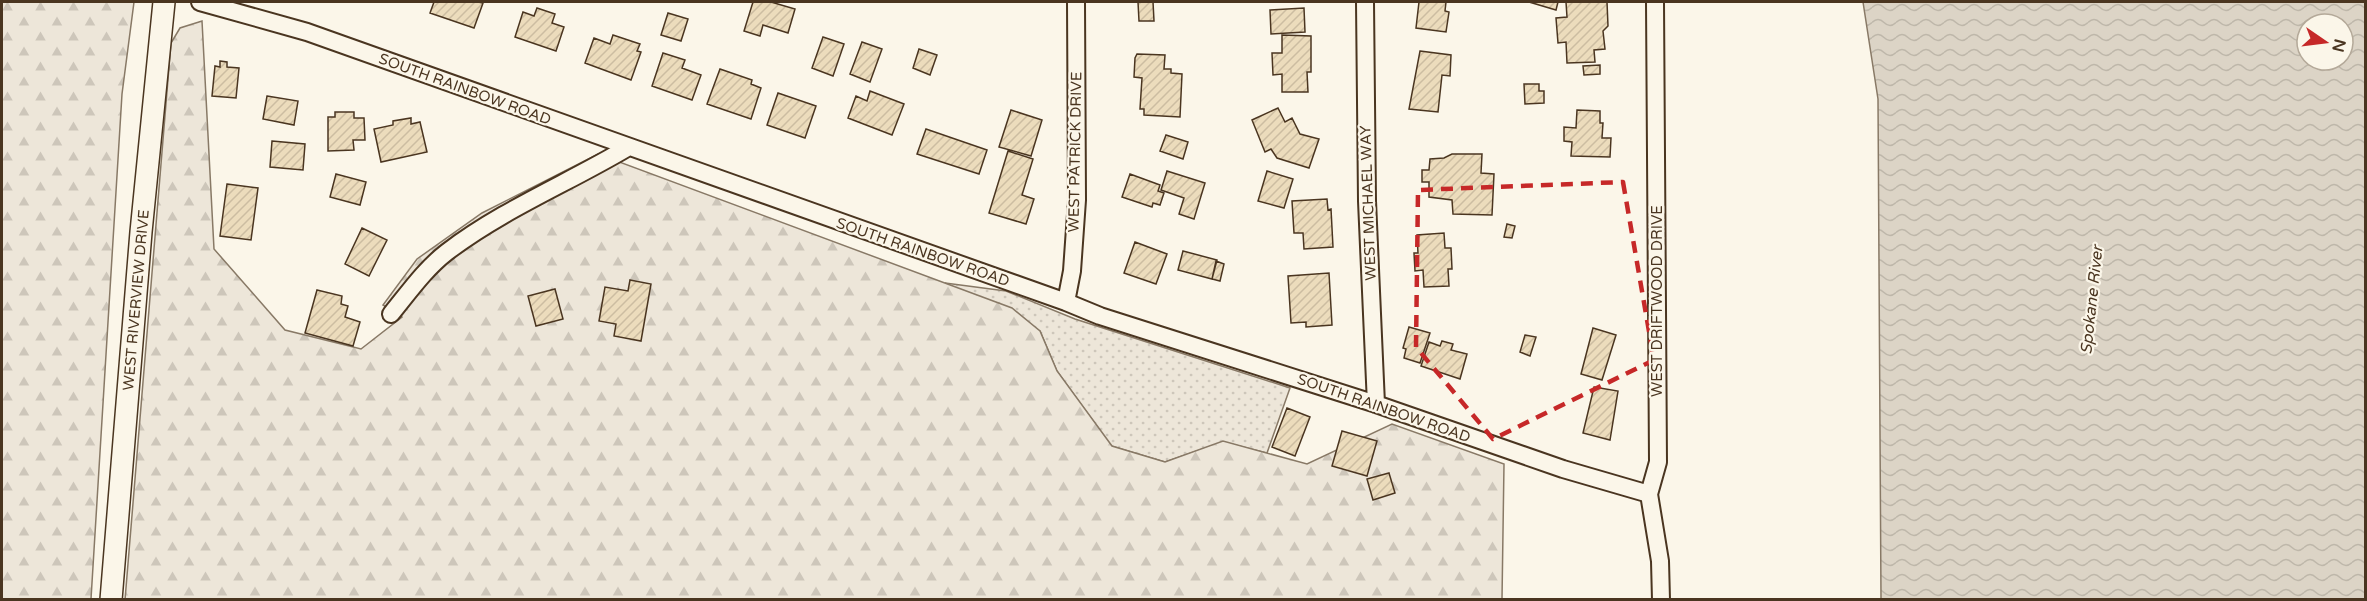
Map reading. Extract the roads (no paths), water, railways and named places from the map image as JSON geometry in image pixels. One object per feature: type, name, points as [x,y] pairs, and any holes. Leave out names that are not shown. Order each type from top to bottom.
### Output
[{"type":"street","name":"WEST RIVERVIEW DRIVE","points":[[111,600],[141,232],[164,2]]},
{"type":"street","name":"SOUTH RAINBOW ROAD","points":[[200,2],[307,32],[1111,320],[1376,404],[1563,469],[1649,494]]},
{"type":"street","name":"WEST PATRICK DRIVE","points":[[1066,302],[1072,271],[1077,200],[1076,2]]},
{"type":"street","name":"WEST MICHAEL WAY","points":[[1365,2],[1366,201],[1376,404]]},
{"type":"street","name":"WEST DRIFTWOOD DRIVE","points":[[1654,2],[1658,462],[1649,494],[1660,561],[1661,600]]},
{"type":"street","points":[[391,314],[422,275],[448,251],[495,221],[627,148]]},
{"type":"water","name":"Spokane River","points":[[1863,2],[2365,2],[2365,599],[1881,599],[1878,99]]}]
